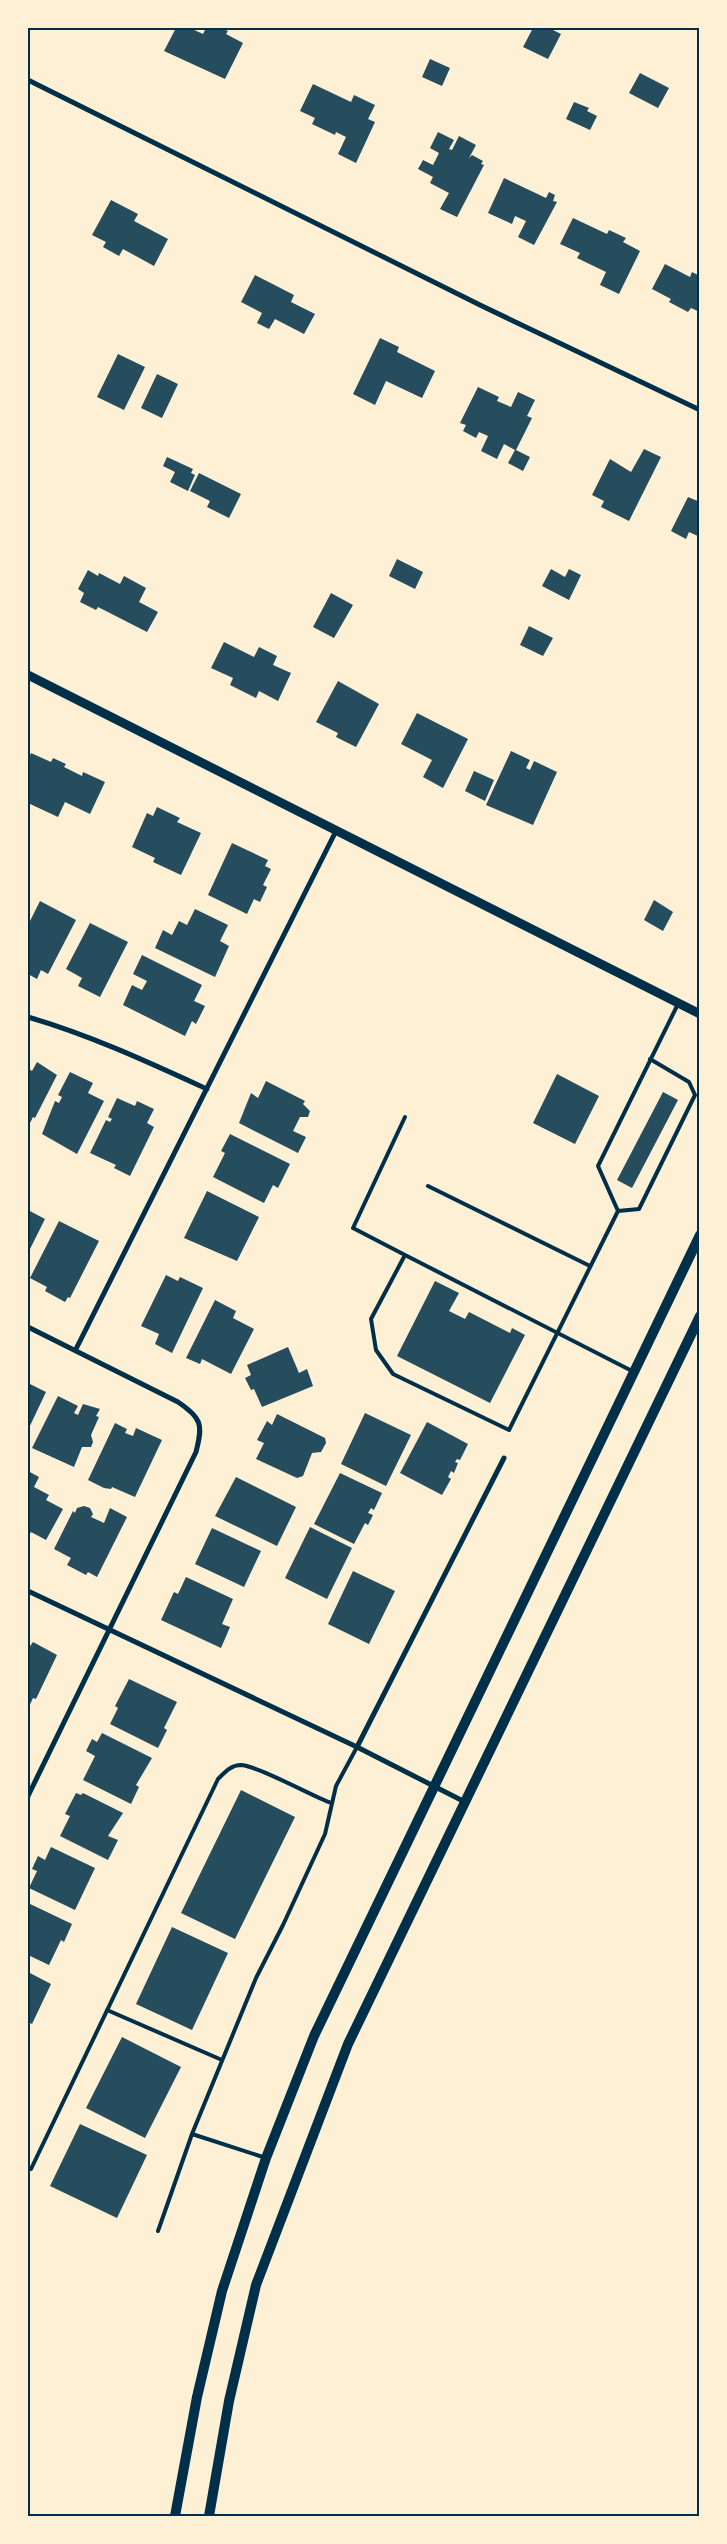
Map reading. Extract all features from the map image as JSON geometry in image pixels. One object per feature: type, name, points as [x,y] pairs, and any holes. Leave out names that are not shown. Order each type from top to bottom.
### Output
[{"type":"main road","points":[[175,2516],[196,2397],[222,2291],[266,2158],[314,2036],[700,1234]]},
{"type":"main road","points":[[208,2516],[229,2401],[256,2285],[348,2044],[700,1316]]},
{"type":"street","points":[[28,80],[700,410]]},
{"type":"street","points":[[28,675],[700,1014]]},
{"type":"street","points":[[76,1350],[336,831]]},
{"type":"street","points":[[28,1017],[108,1044],[207,1089]]},
{"type":"street","points":[[28,1327],[178,1402],[194,1412],[199,1423],[200,1434],[196,1452],[28,1796]]},
{"type":"street","points":[[357,1747],[504,1458]]},
{"type":"street","points":[[28,1591],[357,1747],[465,1802]]},
{"type":"lane","points":[[618,1211],[598,1166],[678,1003]]},
{"type":"lane","points":[[618,1211],[639,1210],[694,1095],[689,1082],[650,1059]]},
{"type":"lane","points":[[404,1117],[353,1228],[634,1372]]},
{"type":"lane","points":[[428,1186],[590,1266]]},
{"type":"lane","points":[[405,1255],[371,1319],[376,1350],[393,1374],[509,1430],[618,1211]]},
{"type":"lane","points":[[158,2231],[192,2134],[222,2060],[256,1978],[325,1834],[336,1786],[357,1747]]},
{"type":"lane","points":[[31,2169],[218,1779],[229,1768],[241,1765],[331,1803]]},
{"type":"lane","points":[[107,2010],[222,2060]]},
{"type":"lane","points":[[192,2134],[266,2158]]},
{"type":"building","points":[[176,28],[190,28],[203,34],[206,28],[221,28],[228,31],[226,34],[243,43],[225,79],[164,51]]},
{"type":"building","points":[[533,28],[549,28],[561,34],[548,59],[523,47]]},
{"type":"building","points":[[430,59],[450,68],[442,86],[422,77]]},
{"type":"building","points":[[640,73],[669,88],[658,108],[629,93]]},
{"type":"building","points":[[313,84],[351,102],[354,95],[375,105],[368,119],[375,122],[356,163],[338,154],[346,137],[336,132],[335,135],[312,124],[315,118],[300,111]]},
{"type":"building","points":[[574,102],[589,108],[587,111],[597,116],[590,130],[566,119]]},
{"type":"building","points":[[438,132],[454,140],[449,149],[452,150],[459,136],[476,145],[469,158],[472,155],[483,161],[481,164],[484,165],[457,217],[440,209],[449,193],[430,183],[433,177],[418,169],[423,160],[433,165],[439,153],[430,148]]},
{"type":"building","points":[[504,178],[546,198],[549,192],[555,195],[553,201],[557,202],[534,245],[518,237],[526,221],[515,216],[512,224],[488,213]]},
{"type":"building","points":[[111,200],[138,214],[134,221],[168,239],[154,266],[123,249],[119,256],[103,247],[106,242],[92,235]]},
{"type":"building","points":[[573,218],[607,234],[609,230],[626,238],[623,242],[640,251],[619,294],[600,285],[606,272],[577,258],[580,253],[560,244]]},
{"type":"building","points":[[665,264],[690,277],[692,272],[700,276],[700,312],[691,308],[688,312],[669,302],[671,299],[652,289]]},
{"type":"building","points":[[255,275],[294,295],[291,302],[315,314],[304,334],[275,319],[269,329],[257,323],[262,313],[241,302]]},
{"type":"building","points":[[380,338],[399,347],[397,352],[435,371],[422,398],[386,381],[375,405],[353,394]]},
{"type":"building","points":[[118,354],[145,367],[124,410],[97,397]]},
{"type":"building","points":[[157,374],[178,384],[162,418],[141,408]]},
{"type":"building","points":[[478,387],[499,397],[497,401],[511,407],[518,392],[535,400],[527,416],[532,418],[516,450],[530,457],[523,471],[508,463],[515,450],[504,444],[497,459],[481,451],[488,436],[479,432],[476,438],[463,431],[466,425],[460,423]]},
{"type":"building","points":[[644,449],[661,457],[629,521],[601,507],[604,501],[592,495],[610,459],[631,472]]},
{"type":"building","points":[[167,457],[193,469],[191,473],[195,475],[188,491],[170,482],[175,472],[163,466]]},
{"type":"building","points":[[199,473],[241,494],[229,518],[207,507],[210,501],[190,491]]},
{"type":"building","points":[[688,497],[700,502],[700,537],[689,532],[686,539],[671,531]]},
{"type":"building","points":[[397,559],[423,572],[415,589],[389,576]]},
{"type":"building","points":[[551,569],[565,577],[569,569],[581,575],[569,600],[542,586]]},
{"type":"building","points":[[88,570],[98,576],[99,573],[120,584],[124,576],[146,588],[139,602],[158,612],[147,632],[98,607],[96,610],[80,602],[84,593],[78,589]]},
{"type":"building","points":[[331,593],[353,605],[334,638],[313,627]]},
{"type":"building","points":[[529,626],[553,638],[543,656],[520,645]]},
{"type":"building","points":[[224,642],[254,657],[259,647],[277,656],[273,665],[291,673],[278,701],[259,691],[256,698],[230,685],[233,678],[211,668]]},
{"type":"building","points":[[338,681],[379,704],[356,747],[336,737],[338,733],[316,722]]},
{"type":"building","points":[[417,713],[468,739],[443,788],[423,777],[432,760],[401,744]]},
{"type":"building","points":[[511,751],[530,760],[526,768],[530,770],[534,761],[557,772],[533,825],[486,805]]},
{"type":"building","points":[[31,753],[51,762],[53,758],[66,764],[64,767],[82,776],[83,772],[105,782],[90,814],[65,802],[58,817],[28,803],[28,760]]},
{"type":"building","points":[[474,771],[494,780],[485,801],[465,791]]},
{"type":"building","points":[[157,807],[180,818],[177,822],[201,833],[181,875],[153,862],[155,858],[132,847],[147,813],[153,816]]},
{"type":"building","points":[[232,843],[268,860],[265,866],[271,869],[263,885],[267,887],[260,902],[254,899],[247,914],[208,895]]},
{"type":"building","points":[[654,900],[673,912],[663,931],[644,920]]},
{"type":"building","points":[[40,901],[76,920],[48,974],[41,970],[37,979],[28,974],[28,925]]},
{"type":"building","points":[[195,909],[228,925],[220,941],[229,946],[215,977],[155,948],[163,930],[172,935],[179,921],[187,925]]},
{"type":"building","points":[[90,923],[128,942],[100,997],[78,986],[82,978],[66,969]]},
{"type":"building","points":[[142,955],[202,985],[194,1001],[205,1006],[196,1024],[192,1021],[185,1036],[123,1005],[132,985],[142,990],[147,981],[133,974]]},
{"type":"building","points":[[37,1062],[57,1075],[35,1118],[33,1117],[30,1123],[28,1122],[28,1068],[32,1071]]},
{"type":"building","points":[[70,1072],[93,1083],[88,1093],[104,1101],[77,1154],[42,1134],[55,1101],[59,1103],[62,1097],[58,1095]]},
{"type":"building","points":[[557,1074],[599,1096],[575,1144],[533,1123]]},
{"type":"building","points":[[266,1081],[305,1101],[303,1104],[310,1111],[308,1117],[300,1117],[293,1131],[306,1137],[298,1153],[239,1123],[251,1093],[258,1098]]},
{"type":"building","points":[[663,1092],[678,1100],[632,1188],[617,1180]]},
{"type":"building","points":[[117,1098],[135,1106],[137,1101],[154,1109],[147,1123],[154,1127],[130,1176],[114,1168],[116,1165],[90,1153],[106,1120],[110,1122],[112,1119],[108,1117]]},
{"type":"building","points":[[230,1134],[290,1164],[278,1188],[273,1185],[264,1203],[213,1177],[225,1153],[221,1151]]},
{"type":"building","points":[[207,1191],[259,1217],[237,1261],[184,1238]]},
{"type":"building","points":[[28,1210],[45,1219],[28,1253]]},
{"type":"building","points":[[59,1221],[99,1241],[70,1298],[68,1297],[65,1302],[45,1291],[47,1287],[30,1278]]},
{"type":"building","points":[[166,1275],[178,1281],[180,1277],[203,1288],[172,1353],[155,1344],[159,1334],[141,1326]]},
{"type":"building","points":[[435,1281],[459,1293],[449,1311],[465,1319],[469,1312],[510,1333],[512,1328],[525,1335],[490,1403],[397,1356]]},
{"type":"building","points":[[215,1300],[236,1311],[233,1318],[254,1329],[231,1374],[202,1359],[200,1364],[186,1358]]},
{"type":"building","points":[[288,1347],[299,1373],[307,1369],[313,1386],[262,1407],[254,1389],[251,1390],[245,1378],[251,1375],[247,1365]]},
{"type":"building","points":[[28,1383],[46,1392],[28,1430]]},
{"type":"building","points":[[58,1396],[78,1406],[74,1413],[78,1415],[83,1404],[100,1409],[96,1416],[99,1417],[91,1435],[93,1442],[91,1447],[82,1447],[74,1467],[32,1448]]},
{"type":"building","points":[[365,1413],[411,1435],[386,1486],[341,1464]]},
{"type":"building","points":[[277,1414],[325,1438],[326,1443],[321,1452],[312,1453],[303,1476],[297,1478],[256,1459],[264,1443],[257,1440],[267,1421],[272,1425]]},
{"type":"building","points":[[427,1422],[468,1444],[460,1460],[457,1459],[455,1462],[458,1463],[454,1473],[451,1471],[448,1477],[451,1479],[442,1495],[400,1473]]},
{"type":"building","points":[[115,1423],[127,1429],[125,1433],[133,1436],[136,1428],[162,1440],[135,1497],[112,1487],[111,1489],[104,1488],[88,1480]]},
{"type":"building","points":[[28,1471],[39,1477],[34,1487],[49,1495],[46,1500],[63,1509],[46,1540],[31,1532],[28,1538]]},
{"type":"building","points":[[340,1473],[382,1493],[374,1510],[371,1508],[368,1513],[373,1515],[368,1525],[365,1523],[354,1544],[314,1524]]},
{"type":"building","points":[[236,1477],[296,1507],[277,1546],[215,1516]]},
{"type":"building","points":[[84,1506],[90,1508],[93,1514],[91,1517],[104,1523],[110,1508],[127,1517],[97,1577],[88,1572],[86,1575],[67,1565],[71,1558],[54,1549],[73,1511],[75,1513],[77,1508]]},
{"type":"building","points":[[310,1527],[352,1548],[327,1599],[285,1578]]},
{"type":"building","points":[[212,1528],[261,1551],[244,1587],[195,1564]]},
{"type":"building","points":[[353,1571],[395,1591],[369,1644],[328,1624]]},
{"type":"building","points":[[186,1577],[233,1599],[222,1624],[230,1627],[221,1648],[161,1620],[174,1592],[178,1594]]},
{"type":"building","points":[[33,1642],[57,1655],[36,1699],[33,1698],[28,1709],[28,1649]]},
{"type":"building","points":[[129,1679],[177,1702],[164,1728],[167,1730],[158,1748],[110,1724],[118,1708],[115,1706]]},
{"type":"building","points":[[102,1733],[152,1758],[136,1785],[139,1787],[131,1804],[83,1780],[95,1756],[86,1751],[92,1739],[97,1742]]},
{"type":"building","points":[[241,1790],[295,1817],[235,1939],[181,1913]]},
{"type":"building","points":[[76,1793],[81,1795],[83,1793],[123,1813],[108,1836],[118,1840],[108,1860],[60,1836],[70,1816],[65,1814]]},
{"type":"building","points":[[51,1847],[95,1868],[75,1910],[29,1888],[37,1871],[32,1869],[38,1856],[45,1860]]},
{"type":"building","points":[[28,1903],[72,1924],[64,1942],[61,1940],[49,1965],[28,1955]]},
{"type":"building","points":[[172,1927],[228,1953],[192,2030],[136,2004]]},
{"type":"building","points":[[28,1972],[51,1984],[32,2024],[28,2022]]},
{"type":"building","points":[[122,2037],[181,2067],[145,2138],[86,2108]]},
{"type":"building","points":[[80,2124],[147,2155],[117,2218],[50,2186]]}]
